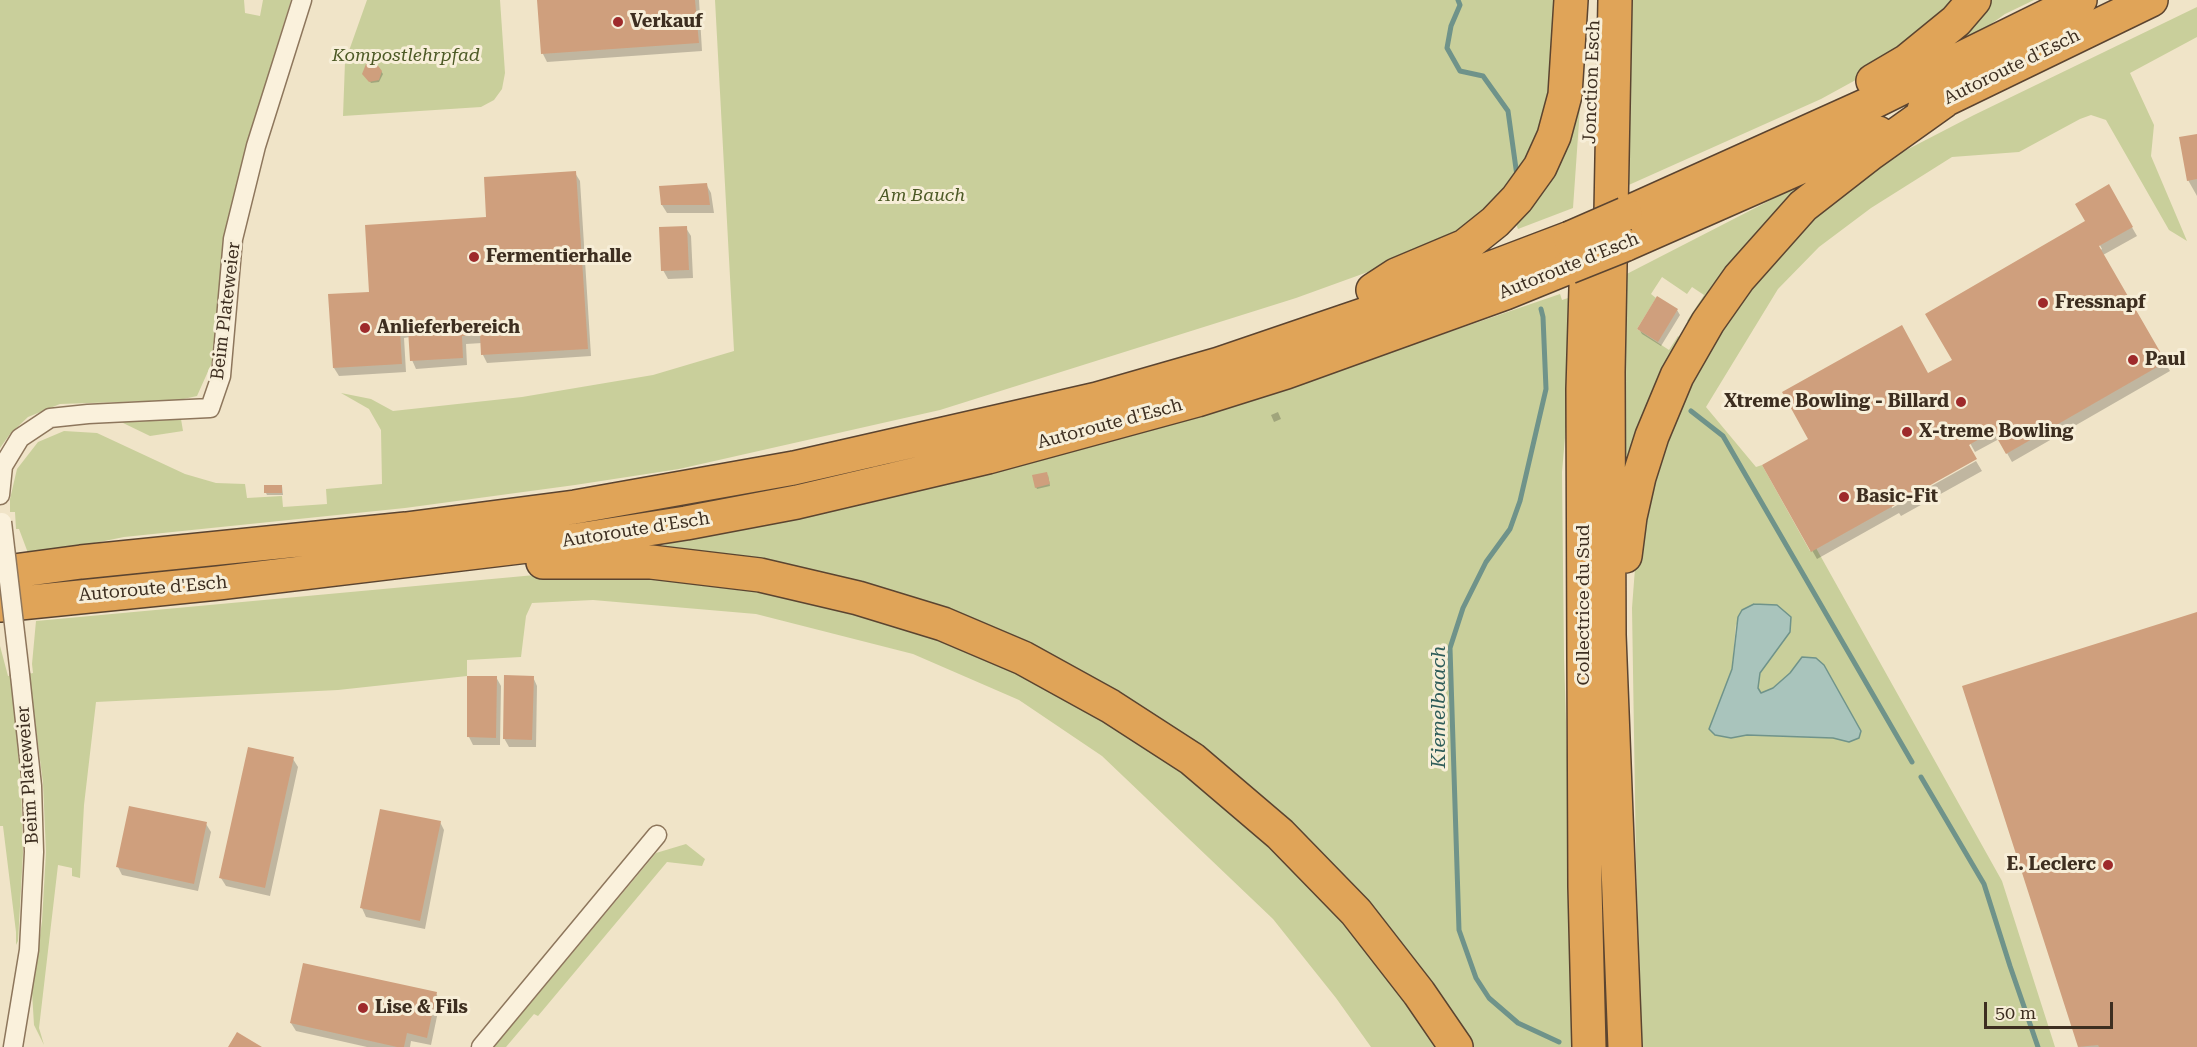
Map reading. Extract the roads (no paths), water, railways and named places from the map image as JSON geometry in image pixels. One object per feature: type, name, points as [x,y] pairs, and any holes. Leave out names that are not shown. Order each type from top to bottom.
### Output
[{"type":"highway","points":[[1373,290],[1396,275],[1465,246],[1495,222],[1517,199],[1540,167],[1554,136],[1565,95],[1571,0]]},
{"type":"highway","name":"Jonction Esch","points":[[1589,164],[1595,0]]},
{"type":"highway","points":[[1615,0],[1608,384],[1609,634],[1625,1047]]},
{"type":"highway","points":[[917,441],[1083,384],[1373,290],[1570,241],[1625,218],[1907,61],[1956,21],[1974,0]]},
{"type":"highway","name":"Autoroute d'Esch","points":[[0,573],[81,562],[406,530],[575,507],[794,468],[1096,399],[1219,364],[1570,241],[1625,218],[1867,105],[2080,0]]},
{"type":"highway","name":"Autoroute d'Esch","points":[[1625,218],[1864,139],[2151,0]]},
{"type":"highway","points":[[1618,890],[1619,634],[1623,574],[1632,507],[1652,436],[1677,376],[1708,322],[1739,278],[1803,206],[1944,101]]},
{"type":"highway","name":"Collectrice du Sud","points":[[1589,164],[1583,400],[1585,887],[1589,1047]]},
{"type":"highway","name":"Autoroute d'Esch","points":[[0,604],[218,583],[589,538],[708,519],[902,478],[1197,400],[1286,372],[1504,293],[1570,241]]},
{"type":"highway","points":[[218,583],[312,583],[534,562],[651,561],[760,574],[858,598],[943,624],[1042,669],[1110,706],[1192,759],[1280,834],[1356,912],[1419,993],[1456,1047]]},
{"type":"street","name":"Beim Plateweier","points":[[0,495],[3,466],[20,438],[50,418],[210,408],[221,376],[233,239],[256,146],[302,0]]},
{"type":"street","name":"Beim Plateweier","points":[[0,502],[32,786],[34,852],[29,950],[13,1047]]},
{"type":"street","points":[[481,1047],[657,835]]},
{"type":"water","points":[[1754,604],[1777,605],[1791,617],[1790,632],[1760,673],[1758,688],[1761,693],[1773,688],[1790,673],[1802,657],[1816,658],[1824,665],[1861,731],[1859,738],[1849,742],[1833,738],[1747,735],[1731,738],[1715,735],[1709,729],[1732,669],[1738,617],[1742,610]]},
{"type":"waterway","name":"Kiemelbaach","points":[[1458,0],[1460,5],[1451,26],[1447,48],[1460,71],[1483,76],[1508,111],[1517,176]]},
{"type":"waterway","name":"Kiemelbaach","points":[[1541,309],[1546,389],[1520,501],[1510,529],[1486,562],[1463,608],[1450,648],[1459,930],[1476,978],[1489,998],[1518,1023],[1559,1042]]},
{"type":"waterway","name":"Kiemelbaach","points":[[1691,411],[1723,436],[1912,762]]},
{"type":"waterway","name":"Kiemelbaach","points":[[1921,777],[1984,884],[2038,1047]]},
{"type":"place","name":"Verkauf","points":[[618,22]]},
{"type":"place","name":"Fermentierhalle","points":[[474,257]]},
{"type":"place","name":"Fressnapf","points":[[2043,303]]},
{"type":"place","name":"Anlieferbereich","points":[[365,328]]},
{"type":"place","name":"Paul","points":[[2133,360]]},
{"type":"place","name":"Xtreme Bowling - Billard","points":[[1961,402]]},
{"type":"place","name":"X-treme Bowling","points":[[1907,432]]},
{"type":"place","name":"Basic-Fit","points":[[1844,497]]},
{"type":"place","name":"E. Leclerc","points":[[2108,865]]},
{"type":"place","name":"Lise & Fils","points":[[363,1008]]},
{"type":"park label","name":"Kompostlehrpfad","points":[[406,56]]},
{"type":"park label","name":"Am Bauch","points":[[922,196]]}]
